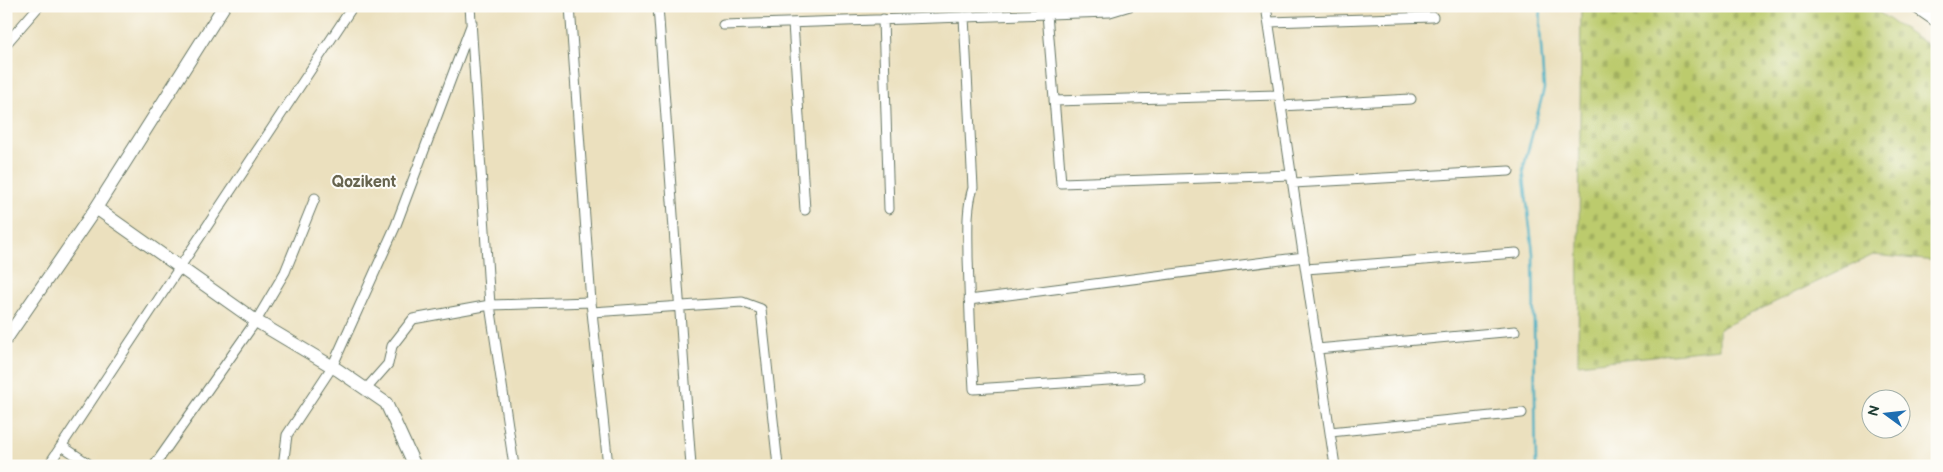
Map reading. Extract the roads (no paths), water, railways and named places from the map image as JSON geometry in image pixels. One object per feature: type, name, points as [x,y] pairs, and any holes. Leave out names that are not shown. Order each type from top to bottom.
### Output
[{"type":"main road","points":[[6,339],[96,208],[224,6]]},
{"type":"main road","points":[[1915,6],[1937,21]]},
{"type":"main road","points":[[96,208],[180,270],[256,321],[332,367],[386,403],[415,466]]},
{"type":"street","points":[[6,44],[10,35],[39,6]]},
{"type":"street","points":[[48,466],[180,270],[353,6]]},
{"type":"street","points":[[470,6],[490,305],[514,466]]},
{"type":"street","points":[[570,6],[591,302],[608,466]]},
{"type":"street","points":[[658,6],[691,466]]},
{"type":"street","points":[[723,25],[1110,12],[1130,6]]},
{"type":"street","points":[[1266,6],[1335,466]]},
{"type":"street","points":[[1047,14],[1060,184],[1292,179],[1509,171]]},
{"type":"street","points":[[964,17],[974,188],[969,202],[968,217],[969,300],[974,389],[1138,378]]},
{"type":"street","points":[[1269,22],[1434,17]]},
{"type":"street","points":[[883,19],[888,209]]},
{"type":"street","points":[[793,22],[806,210]]},
{"type":"street","points":[[283,466],[287,435],[332,367],[396,225],[472,23]]},
{"type":"street","points":[[1054,101],[1280,95]]},
{"type":"street","points":[[1281,106],[1411,99]]},
{"type":"street","points":[[154,466],[256,321],[285,272],[315,198]]},
{"type":"street","points":[[1306,269],[1516,253]]},
{"type":"street","points":[[969,300],[1304,257]]},
{"type":"street","points":[[366,389],[388,364],[392,346],[413,319],[490,305],[591,302]]},
{"type":"street","points":[[592,312],[742,302],[761,309],[778,466]]},
{"type":"street","points":[[1317,349],[1515,331]]},
{"type":"street","points":[[1330,432],[1522,413]]},
{"type":"street","points":[[62,446],[92,466]]},
{"type":"waterway","points":[[1536,466],[1533,253],[1523,170],[1544,89],[1540,31],[1541,6]]},
{"type":"district","name":"Qozikent","points":[[364,182]]}]
